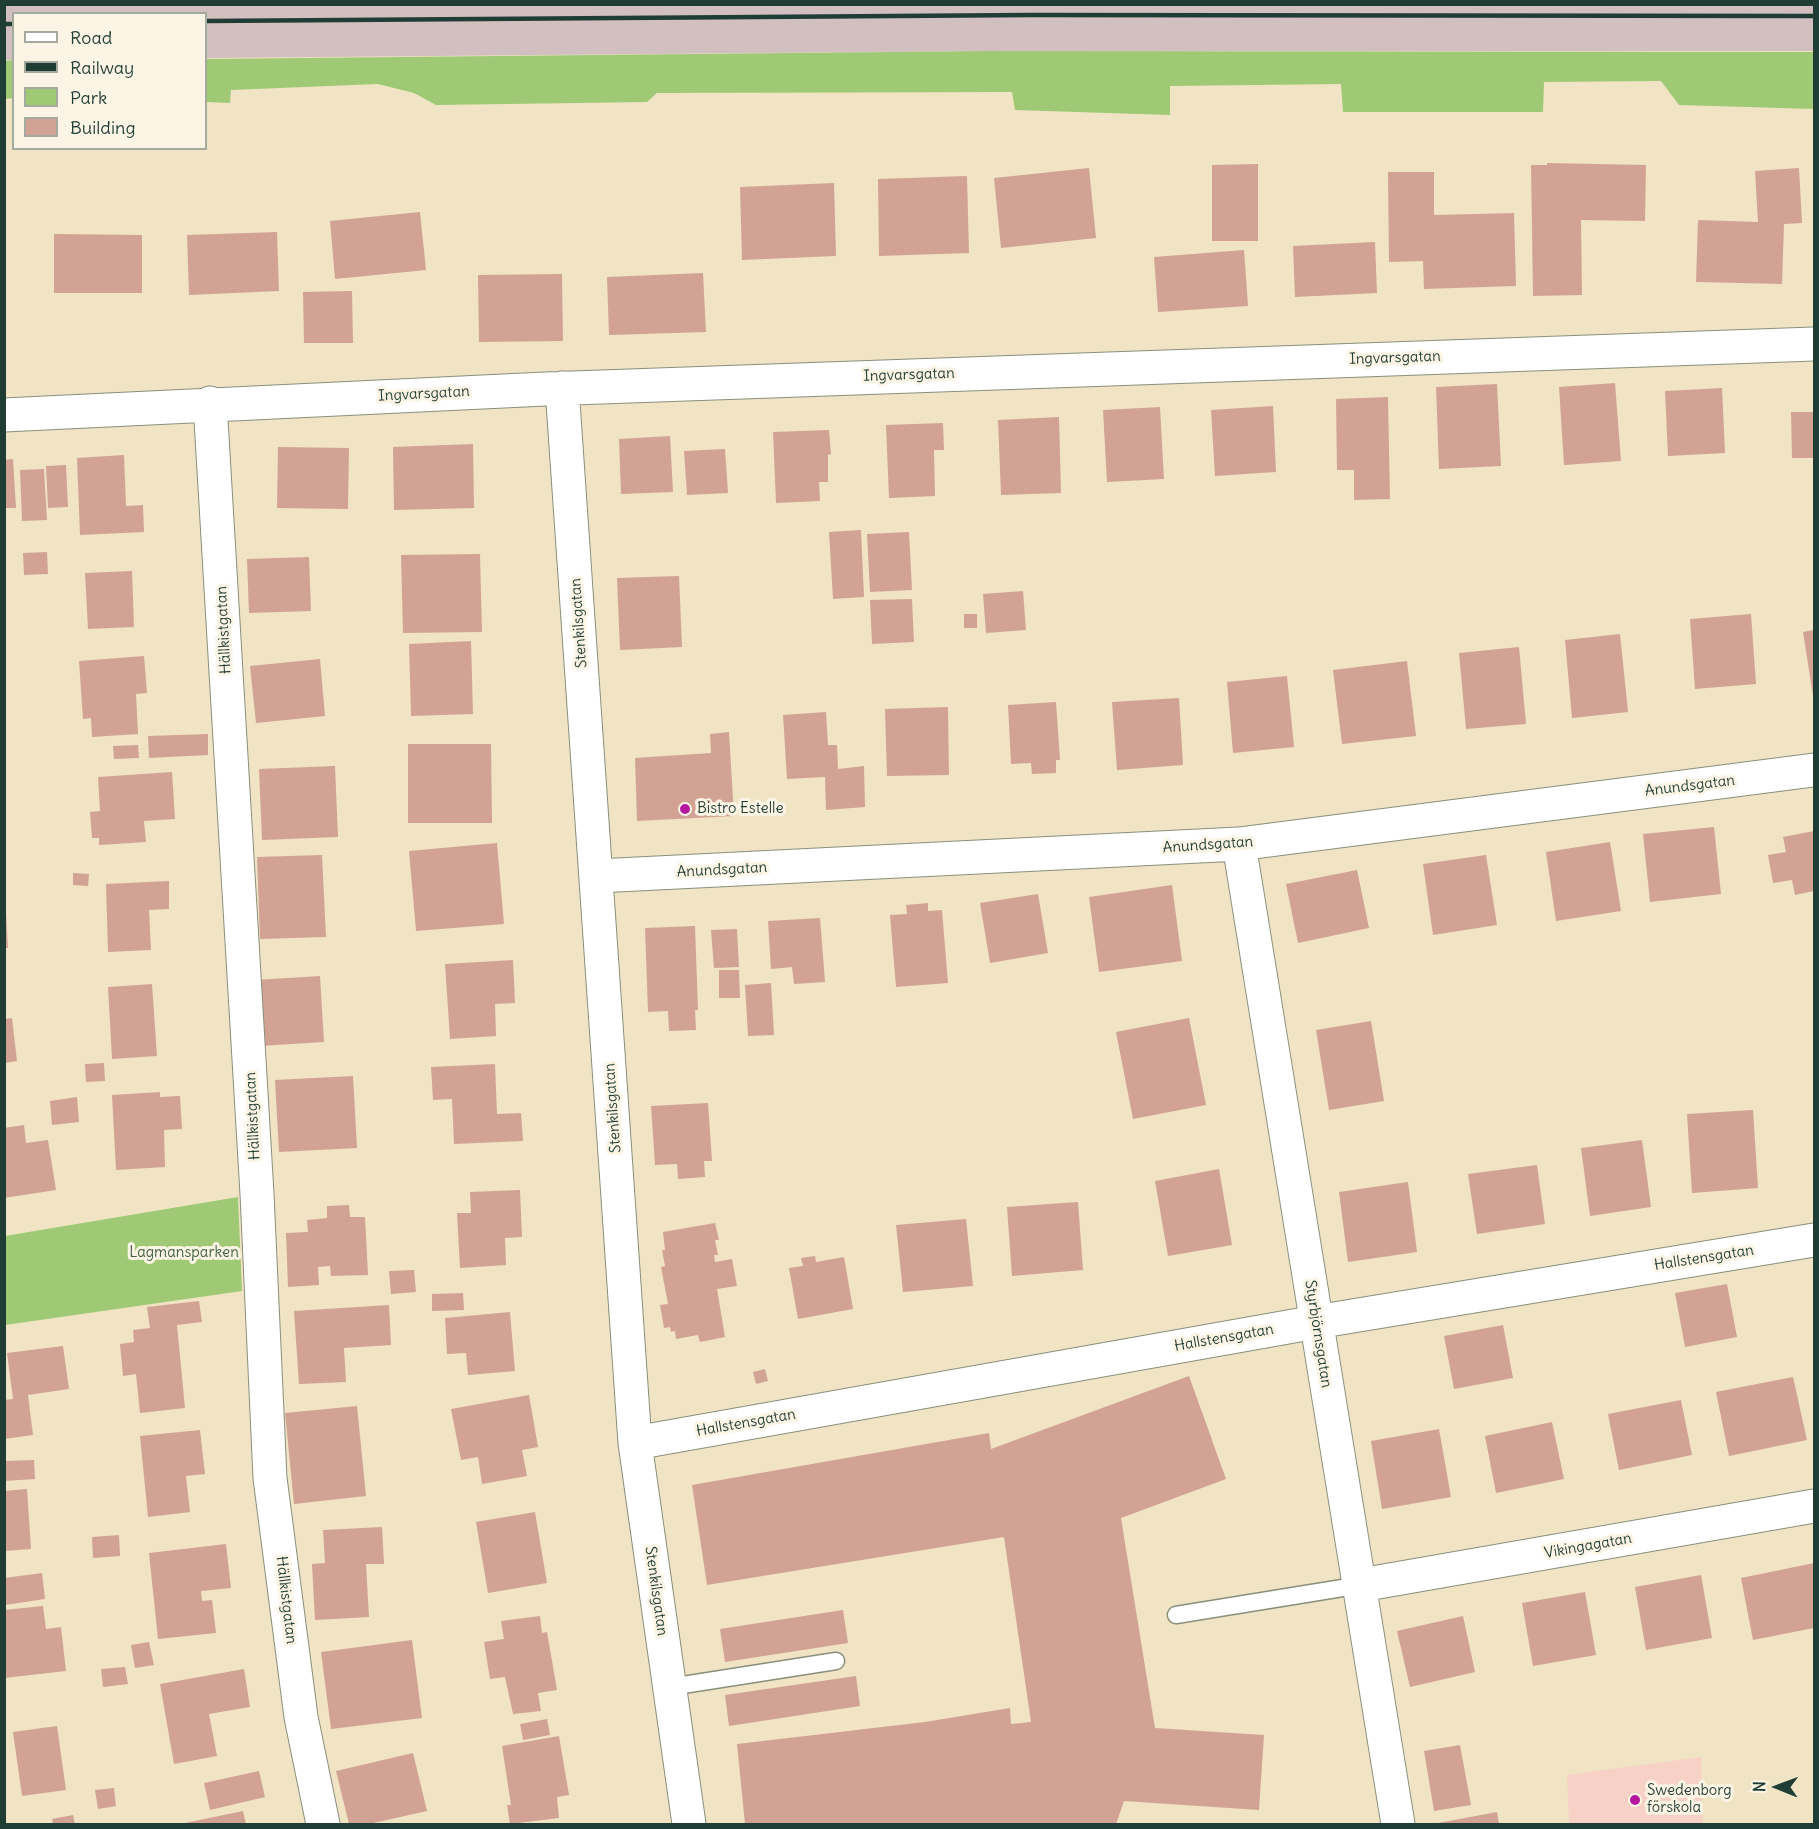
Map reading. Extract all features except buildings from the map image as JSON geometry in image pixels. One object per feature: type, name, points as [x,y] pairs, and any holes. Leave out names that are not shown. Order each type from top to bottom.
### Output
[{"type":"street","name":"Ingvarsgatan","points":[[4,414],[562,388],[1815,344]]},
{"type":"street","name":"Stenkilsgatan","points":[[562,388],[635,1443],[689,1824]]},
{"type":"street","name":"Hällkistgatan","points":[[210,403],[257,1194],[270,1478],[301,1717],[323,1824]]},
{"type":"street","name":"Anundsgatan","points":[[597,876],[1239,844],[1815,770]]},
{"type":"street","name":"Styrbjörnsgatan","points":[[1239,844],[1398,1824]]},
{"type":"street","name":"Hallstensgatan","points":[[635,1443],[1316,1322],[1815,1240]]},
{"type":"street","name":"Vikingagatan","points":[[1361,1585],[1815,1506]]},
{"type":"lane","points":[[1176,1615],[1361,1585]]},
{"type":"lane","points":[[670,1687],[836,1661]]},
{"type":"shaded area","points":[[5,4],[1814,4],[1814,51],[988,51],[207,58],[207,12],[12,12],[12,60],[4,60]]},
{"type":"shaded area","name":"Swedenborg förskola","points":[[1701,1757],[1703,1824],[1569,1824],[1567,1775]]},
{"type":"green space","points":[[988,51],[1814,52],[1814,109],[1679,105],[1661,81],[1544,82],[1543,112],[1343,112],[1341,84],[1170,86],[1170,115],[1015,110],[1012,92],[657,93],[647,102],[436,105],[414,93],[378,84],[231,90],[230,103],[207,102],[207,59]]},
{"type":"green space","points":[[12,60],[12,98],[5,99],[5,61]]},
{"type":"green space","name":"Lagmansparken","points":[[238,1197],[242,1291],[5,1325],[5,1236]]},
{"type":"railway","points":[[207,21],[1032,15],[1814,16]]},
{"type":"railway","points":[[4,24],[12,24]]},
{"type":"place","name":"Bistro Estelle","points":[[685,809]]},
{"type":"place","name":"Swedenborg förskola","points":[[1635,1800]]}]
